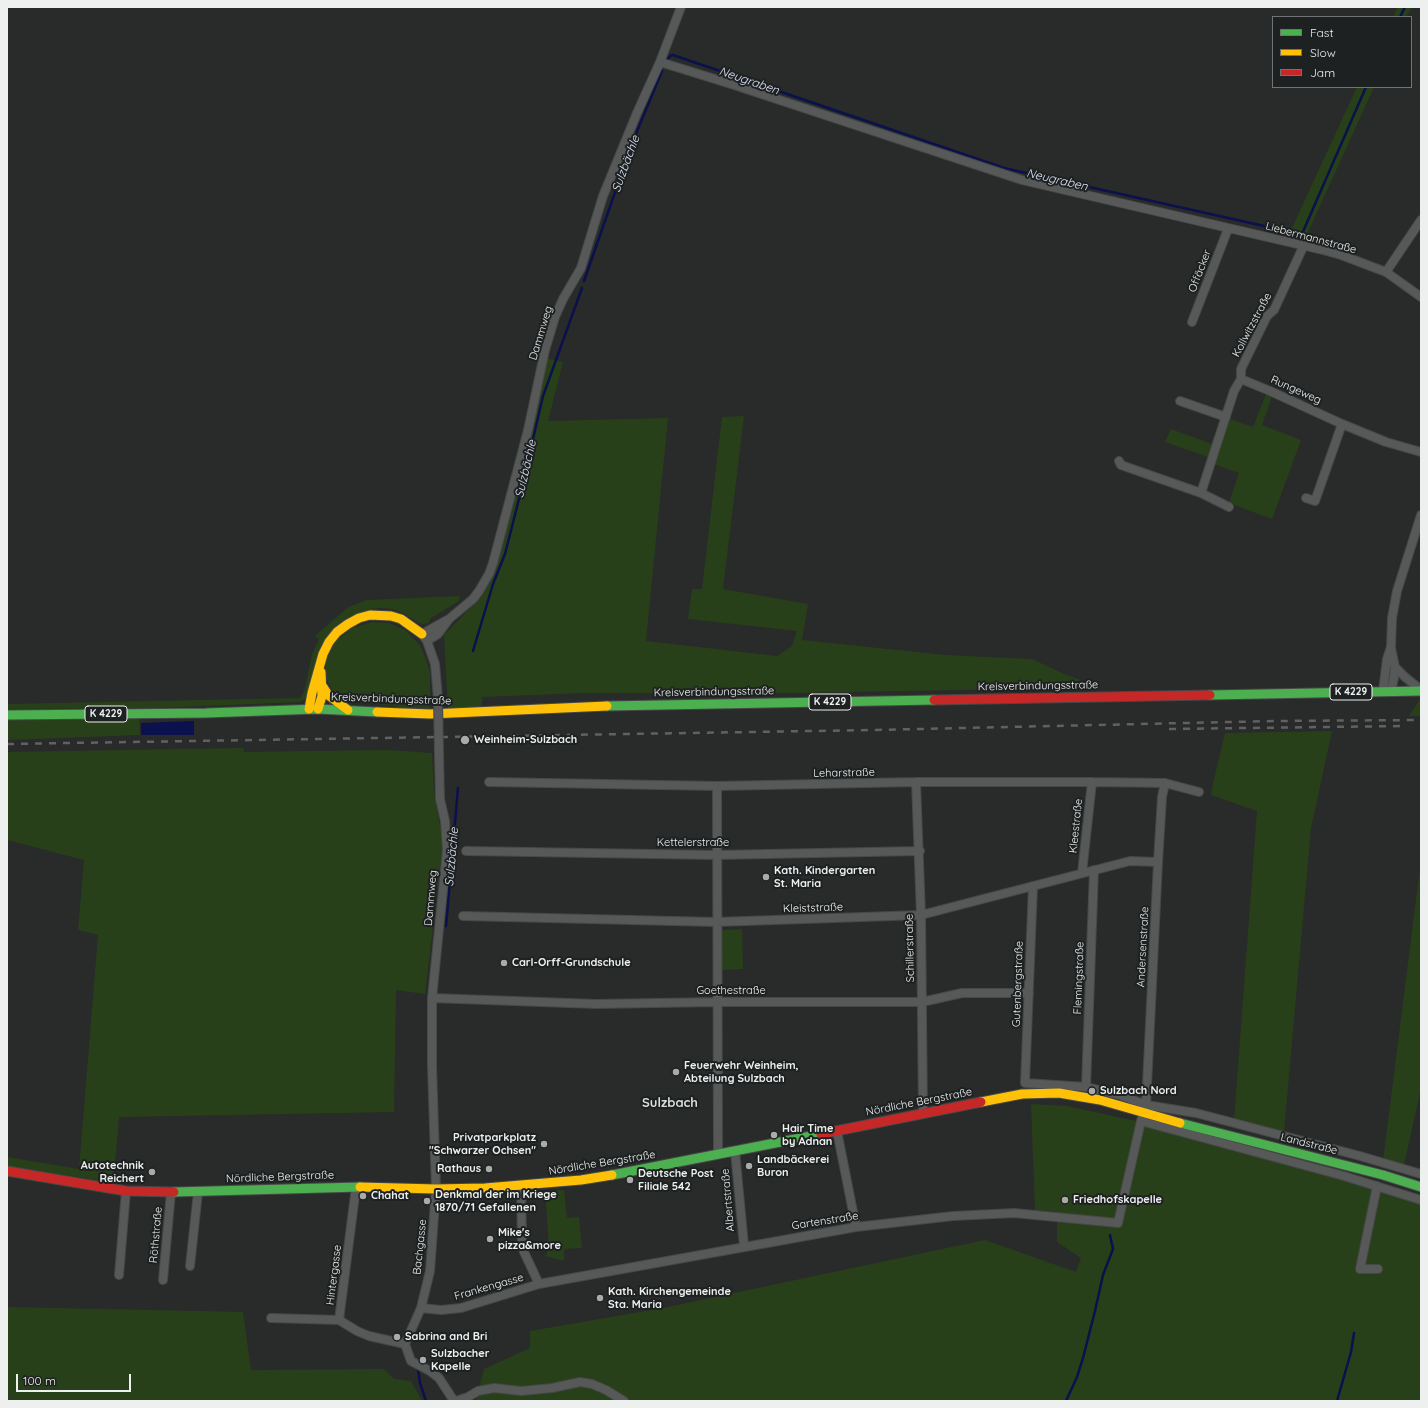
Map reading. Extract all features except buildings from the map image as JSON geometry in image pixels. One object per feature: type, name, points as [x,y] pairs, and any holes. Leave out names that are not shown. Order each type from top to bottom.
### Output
[{"type":"main road","points":[[314,709],[312,693],[323,654],[329,642],[337,632],[348,624],[359,618],[370,615],[391,616],[401,619],[409,624],[425,638]]},
{"type":"main road","points":[[314,709],[321,700],[323,687],[320,664]]},
{"type":"main road","points":[[323,687],[328,695],[348,710]]},
{"type":"main road","name":"Kreisverbindungsstraße","points":[[7,715],[206,713],[314,709],[430,714],[489,712],[576,706],[1421,690]]},
{"type":"main road","name":"Nördliche Bergstraße","points":[[7,1170],[126,1191],[198,1192],[356,1187],[436,1189],[521,1185],[589,1179],[642,1170],[1022,1094],[1059,1093],[1096,1098],[1145,1108],[1191,1126]]},
{"type":"main road","name":"Landstraße","points":[[1191,1126],[1383,1175],[1421,1188]]},
{"type":"street","name":"Dammweg","points":[[436,1189],[432,1065],[432,998],[446,850],[445,820],[440,799],[438,698],[435,664],[425,638],[464,607],[476,595],[491,568],[528,430],[545,350],[555,317],[563,299],[581,268],[603,196],[637,113],[660,62],[681,7]]},
{"type":"street","name":"Liebermannstraße","points":[[660,62],[732,84],[1022,180],[1304,245],[1341,255],[1386,272],[1421,296]]},
{"type":"street","points":[[1386,272],[1421,220]]},
{"type":"street","name":"Offäcker","points":[[1192,322],[1228,228]]},
{"type":"street","name":"Kollwitzstraße","points":[[1201,493],[1234,391],[1241,379],[1241,369],[1267,316],[1274,310],[1304,245]]},
{"type":"street","name":"Rungeweg","points":[[1241,379],[1386,442],[1421,452]]},
{"type":"street","points":[[1180,401],[1226,417]]},
{"type":"street","points":[[1306,498],[1315,501],[1342,424]]},
{"type":"street","points":[[1119,461],[1121,465],[1201,493],[1229,507]]},
{"type":"street","points":[[1387,691],[1394,678],[1395,667],[1391,647],[1392,618],[1397,591],[1421,515]]},
{"type":"street","points":[[1387,691],[1387,659],[1391,647]]},
{"type":"street","points":[[1395,667],[1421,690]]},
{"type":"street","name":"Leharstraße","points":[[489,782],[717,786],[916,782],[1165,783],[1199,792]]},
{"type":"street","name":"Schillerstraße","points":[[916,782],[920,851],[922,1113]]},
{"type":"street","name":"Kleestraße","points":[[1082,873],[1092,782]]},
{"type":"street","name":"Andersenstraße","points":[[1118,1223],[1140,1121],[1145,1108],[1162,797],[1165,783]]},
{"type":"street","points":[[717,786],[716,922],[718,1154]]},
{"type":"street","name":"Kettelerstraße","points":[[466,851],[716,855],[920,851]]},
{"type":"street","name":"Kleiststraße","points":[[462,916],[716,922],[921,915],[1130,861],[1158,862]]},
{"type":"street","name":"Flemingstraße","points":[[1086,1087],[1094,870]]},
{"type":"street","name":"Gutenbergstraße","points":[[1033,886],[1025,1083],[1086,1087]]},
{"type":"street","name":"Goethestraße","points":[[432,998],[596,1004],[717,1002],[922,1002],[962,993],[1028,993]]},
{"type":"street","points":[[1086,1087],[1120,1095],[1145,1108],[1196,1113],[1360,1156],[1421,1174]]},
{"type":"street","points":[[1140,1121],[1344,1176],[1421,1200]]},
{"type":"street","points":[[837,1131],[856,1227]]},
{"type":"street","name":"Albertstraße","points":[[735,1151],[744,1246]]},
{"type":"street","points":[[521,1185],[522,1242],[524,1252],[539,1284]]},
{"type":"street","points":[[1377,1186],[1360,1269],[1378,1269]]},
{"type":"street","name":"Hintergasse","points":[[356,1187],[339,1320],[357,1331],[369,1336],[405,1344]]},
{"type":"street","name":"Bachgasse","points":[[405,1344],[421,1308],[430,1270],[436,1189]]},
{"type":"street","points":[[119,1275],[126,1191]]},
{"type":"street","name":"Röthstraße","points":[[163,1280],[171,1192]]},
{"type":"street","points":[[190,1266],[198,1192]]},
{"type":"street","name":"Gartenstraße","points":[[539,1284],[856,1227],[953,1216],[1014,1213],[1118,1223]]},
{"type":"street","name":"Frankengasse","points":[[421,1308],[441,1310],[461,1308],[539,1284]]},
{"type":"street","points":[[271,1318],[339,1320]]},
{"type":"street","points":[[405,1344],[411,1361],[430,1371],[439,1378],[455,1401],[468,1397],[478,1390],[494,1388],[521,1391],[552,1388],[580,1382],[592,1384],[606,1390],[624,1401]]},
{"type":"green space","points":[[1398,7],[1412,7],[1407,16],[1394,16]]},
{"type":"green space","points":[[1357,88],[1374,88],[1304,241],[1292,228]]},
{"type":"green space","points":[[546,358],[563,362],[548,421],[668,418],[646,641],[777,656],[792,646],[797,631],[688,619],[692,589],[702,589],[722,417],[744,416],[723,589],[808,604],[802,640],[945,655],[1032,659],[1080,680],[1070,688],[790,693],[585,693],[482,697],[482,709],[448,709],[444,635],[479,599],[491,580],[520,475]]},
{"type":"green space","points":[[1266,394],[1272,396],[1262,425],[1301,440],[1272,519],[1229,503],[1239,473],[1214,464],[1230,419],[1253,427]]},
{"type":"green space","points":[[1171,429],[1212,444],[1208,457],[1165,442]]},
{"type":"green space","points":[[460,596],[459,601],[431,618],[429,623],[419,623],[403,613],[393,609],[381,608],[370,609],[346,619],[306,698],[301,702],[153,708],[7,709],[7,704],[300,698],[304,692],[312,654],[319,639],[315,636],[347,608],[366,600]]},
{"type":"green space","points":[[372,622],[389,623],[405,630],[420,645],[430,672],[430,709],[408,708],[343,700],[334,694],[327,680],[325,671],[326,661],[335,642],[352,628]]},
{"type":"green space","points":[[1421,698],[1421,716],[1409,716]]},
{"type":"green space","points":[[7,719],[139,719],[140,735],[7,740]]},
{"type":"green space","points":[[1332,731],[1311,828],[1284,1132],[1234,1120],[1257,811],[1211,795],[1225,733]]},
{"type":"green space","points":[[243,748],[244,752],[387,750],[432,753],[434,793],[443,842],[425,994],[396,990],[394,1112],[119,1117],[114,1174],[123,1184],[7,1166],[7,1157],[79,1169],[98,935],[78,930],[84,860],[7,840],[7,752]]},
{"type":"green space","points":[[1420,868],[1421,1088],[1404,1165],[1383,1161]]},
{"type":"green space","points":[[742,929],[743,969],[722,970],[722,931]]},
{"type":"green space","points":[[1031,1104],[1067,1106],[1136,1121],[1381,1183],[1421,1198],[1421,1401],[476,1401],[484,1369],[530,1348],[530,1331],[663,1308],[985,1240],[1076,1272],[1081,1258],[1057,1242],[1057,1212],[1035,1210]]},
{"type":"green space","points":[[564,1190],[567,1218],[579,1217],[582,1248],[564,1249],[564,1261],[546,1256],[549,1247],[545,1191]]},
{"type":"green space","points":[[7,1307],[243,1312],[251,1370],[384,1369],[394,1379],[411,1381],[422,1401],[7,1401]]},
{"type":"shaded area","points":[[194,721],[194,735],[141,735],[141,723]]},
{"type":"waterway","name":"Neugraben","points":[[1400,16],[1405,7]]},
{"type":"waterway","name":"Neugraben","points":[[668,59],[673,55],[1004,168],[1300,234],[1302,234],[1366,88]]},
{"type":"waterway","name":"Sulzbächle","points":[[584,281],[633,141],[662,71]]},
{"type":"waterway","name":"Sulzbächle","points":[[473,651],[493,584],[505,554],[543,396],[582,288]]},
{"type":"waterway","name":"Sulzbächle","points":[[446,926],[458,788]]},
{"type":"waterway","points":[[1066,1401],[1077,1377],[1083,1358],[1103,1275],[1113,1249],[1110,1235]]},
{"type":"waterway","points":[[1337,1401],[1351,1352],[1354,1333]]},
{"type":"waterway","name":"Sulzbächle","points":[[418,1369],[420,1383],[426,1401]]},
{"type":"railway","points":[[7,744],[874,730],[1274,721],[1421,720]]},
{"type":"railway","points":[[1169,729],[1403,726]]},
{"type":"traffic: fast","points":[[1210,695],[1421,691]]},
{"type":"traffic: fast","points":[[607,706],[934,700]]},
{"type":"traffic: fast","points":[[7,715],[206,713],[318,709],[377,712]]},
{"type":"traffic: fast","points":[[1180,1123],[1383,1175],[1421,1187]]},
{"type":"traffic: fast","points":[[612,1175],[821,1134]]},
{"type":"traffic: fast","points":[[174,1192],[360,1187]]},
{"type":"traffic: slow","points":[[309,709],[323,654],[329,642],[337,632],[348,624],[359,618],[370,615],[391,616],[401,619],[422,634]]},
{"type":"traffic: slow","points":[[318,709],[322,696],[321,672]]},
{"type":"traffic: slow","points":[[323,687],[328,695],[348,710]]},
{"type":"traffic: slow","points":[[377,712],[430,714],[607,706]]},
{"type":"traffic: slow","points":[[981,1102],[1022,1094],[1059,1093],[1100,1100],[1180,1123]]},
{"type":"traffic: slow","points":[[360,1187],[436,1189],[485,1188],[581,1180],[612,1175]]},
{"type":"traffic: jam","points":[[934,700],[1210,695]]},
{"type":"traffic: jam","points":[[821,1134],[981,1102]]},
{"type":"traffic: jam","points":[[7,1171],[126,1191],[174,1192]]},
{"type":"place","name":"Weinheim-Sulzbach","points":[[465,740]]},
{"type":"place","name":"Kath. Kindergarten St. Maria","points":[[766,877]]},
{"type":"place","name":"Carl-Orff-Grundschule","points":[[504,963]]},
{"type":"place","name":"Feuerwehr Weinheim, Abteilung Sulzbach","points":[[676,1072]]},
{"type":"place","name":"Sulzbach Nord","points":[[1092,1091]]},
{"type":"place","name":"Hair Time by Adnan","points":[[774,1135]]},
{"type":"place","name":"Privatparkplatz \"Schwarzer Ochsen\"","points":[[544,1144]]},
{"type":"place","name":"Landbäckerei Buron","points":[[749,1166]]},
{"type":"place","name":"Rathaus","points":[[489,1169]]},
{"type":"place","name":"Autotechnik Reichert","points":[[152,1172]]},
{"type":"place","name":"Deutsche Post Filiale 542","points":[[630,1180]]},
{"type":"place","name":"Chahat","points":[[363,1196]]},
{"type":"place","name":"Friedhofskapelle","points":[[1065,1200]]},
{"type":"place","name":"Denkmal der im Kriege 1870/71 Gefallenen","points":[[427,1201]]},
{"type":"place","name":"Mike's pizza&more","points":[[490,1239]]},
{"type":"place","name":"Kath. Kirchengemeinde Sta. Maria","points":[[600,1298]]},
{"type":"place","name":"Sabrina and Bri","points":[[397,1337]]},
{"type":"place","name":"Sulzbacher Kapelle","points":[[423,1360]]},
{"type":"district","name":"Sulzbach","points":[[670,1103]]}]
